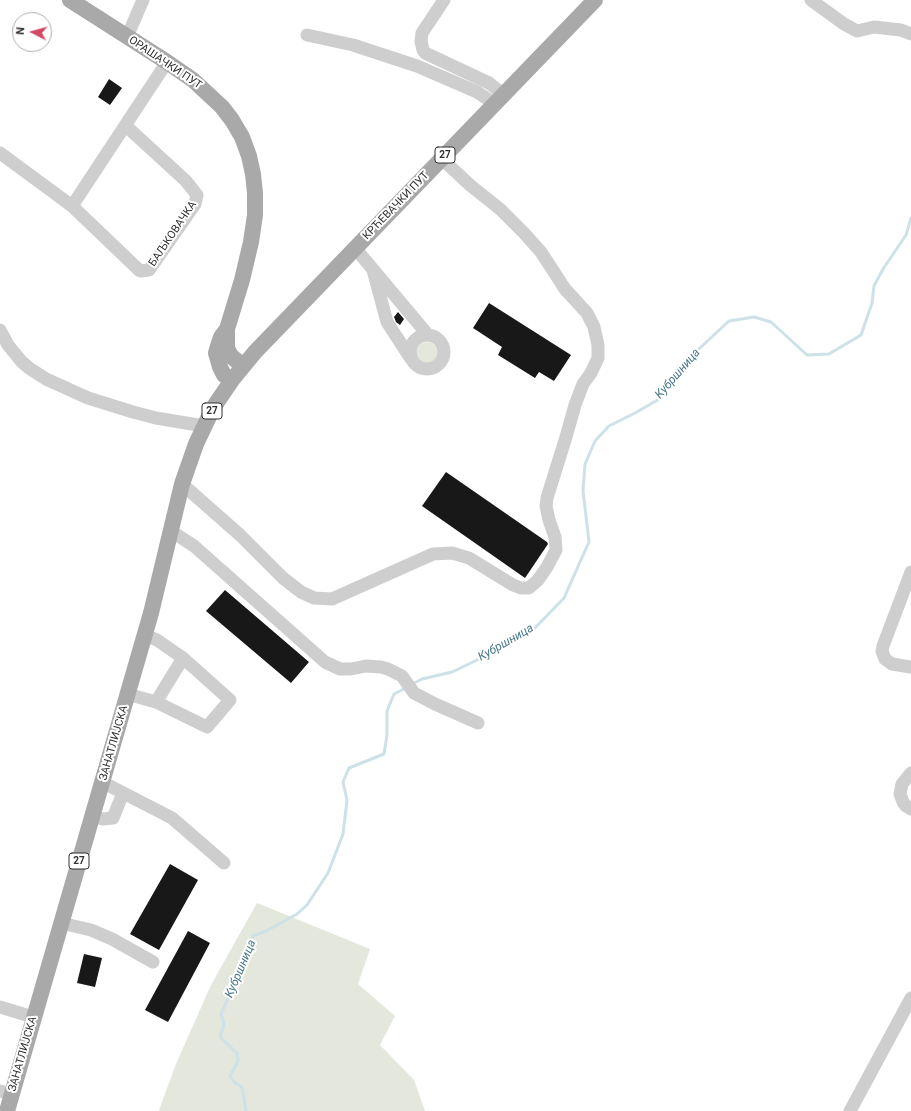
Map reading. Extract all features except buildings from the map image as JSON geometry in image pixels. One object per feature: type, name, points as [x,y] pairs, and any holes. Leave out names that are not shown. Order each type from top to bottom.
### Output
[{"type":"main road","name":"ОРАШАЧКИ ПУТ","points":[[70,0],[167,62],[204,90],[227,113],[242,137],[251,165],[255,193],[254,225],[249,252],[227,329]]},
{"type":"main road","name":"КРЋЕВАЧКИ ПУТ","points":[[232,380],[242,366],[595,0]]},
{"type":"main road","points":[[227,329],[227,348],[231,356],[242,366]]},
{"type":"main road","points":[[227,329],[218,346],[217,360],[224,374],[232,380]]},
{"type":"main road","name":"ЗАНАТЛИЈСКА","points":[[7,1111],[6,1093],[34,1017],[128,694],[163,567],[182,484],[204,426],[213,408],[232,380]]},
{"type":"street","points":[[127,37],[143,0]]},
{"type":"street","points":[[444,0],[422,33],[421,41],[423,50],[426,54],[489,83],[499,100]]},
{"type":"street","points":[[811,0],[856,31],[874,27],[901,30],[911,34]]},
{"type":"street","points":[[307,35],[353,45],[410,63],[499,100]]},
{"type":"street","points":[[72,206],[167,62]]},
{"type":"street","name":"БАЉКОВАЧКА","points":[[0,153],[72,206],[140,271],[149,270],[195,204],[197,196],[186,181],[126,126]]},
{"type":"street","points":[[182,484],[240,535],[283,578],[301,592],[314,598],[332,599],[434,554],[452,554],[469,558],[513,585],[522,588],[529,588],[538,580],[556,550],[555,537],[546,506],[547,498],[583,384],[591,373],[598,358],[598,344],[594,327],[587,313],[565,289],[541,252],[500,209],[471,186],[442,159]]},
{"type":"street","points":[[355,248],[372,268],[428,335],[438,339],[441,343],[443,354],[439,363],[435,367],[425,369],[414,364],[387,322],[372,268]]},
{"type":"street","points":[[0,330],[8,345],[21,361],[46,379],[88,398],[127,410],[156,418],[204,426]]},
{"type":"street","points":[[411,359],[410,353],[413,342],[422,336],[428,335]]},
{"type":"street","points":[[171,531],[194,546],[325,662],[335,667],[346,669],[366,666],[381,667],[402,676],[414,693],[435,704],[478,722]]},
{"type":"street","points":[[911,572],[882,651],[885,659],[892,664],[911,667]]},
{"type":"street","points":[[128,694],[156,702],[207,727],[230,700],[183,658],[157,640],[145,635]]},
{"type":"street","points":[[156,702],[183,658]]},
{"type":"street","points":[[911,773],[902,784],[900,794],[903,802],[911,809]]},
{"type":"street","points":[[102,782],[172,818],[224,863]]},
{"type":"street","points":[[92,816],[103,819],[113,818],[123,793]]},
{"type":"street","points":[[61,923],[91,930],[112,939],[153,962]]},
{"type":"street","points":[[850,1111],[911,998]]},
{"type":"street","points":[[0,1007],[34,1017]]},
{"type":"shaded area","points":[[427,342],[435,345],[438,353],[435,361],[427,364],[419,361],[416,353],[419,345]]},
{"type":"shaded area","points":[[257,903],[370,949],[358,984],[395,1016],[380,1045],[414,1080],[425,1111],[159,1110],[176,1064],[211,985]]},
{"type":"waterway","name":"Кубршница","points":[[412,684],[422,679],[452,672],[502,648],[534,629],[564,598],[589,542],[583,491],[585,464],[595,441],[609,426],[661,398],[687,360],[729,321],[754,317],[771,322],[807,355],[829,354],[861,335],[872,303],[874,286],[883,269],[906,235],[911,218]]},
{"type":"waterway","name":"Кубршница","points":[[246,1111],[242,1087],[235,1083],[230,1076],[238,1061],[237,1053],[220,1037],[224,1024],[221,1014],[245,960],[253,936],[268,930],[297,914],[307,905],[328,873],[343,834],[347,800],[343,782],[349,768],[384,754],[387,735],[387,711],[394,694],[406,688]]}]
